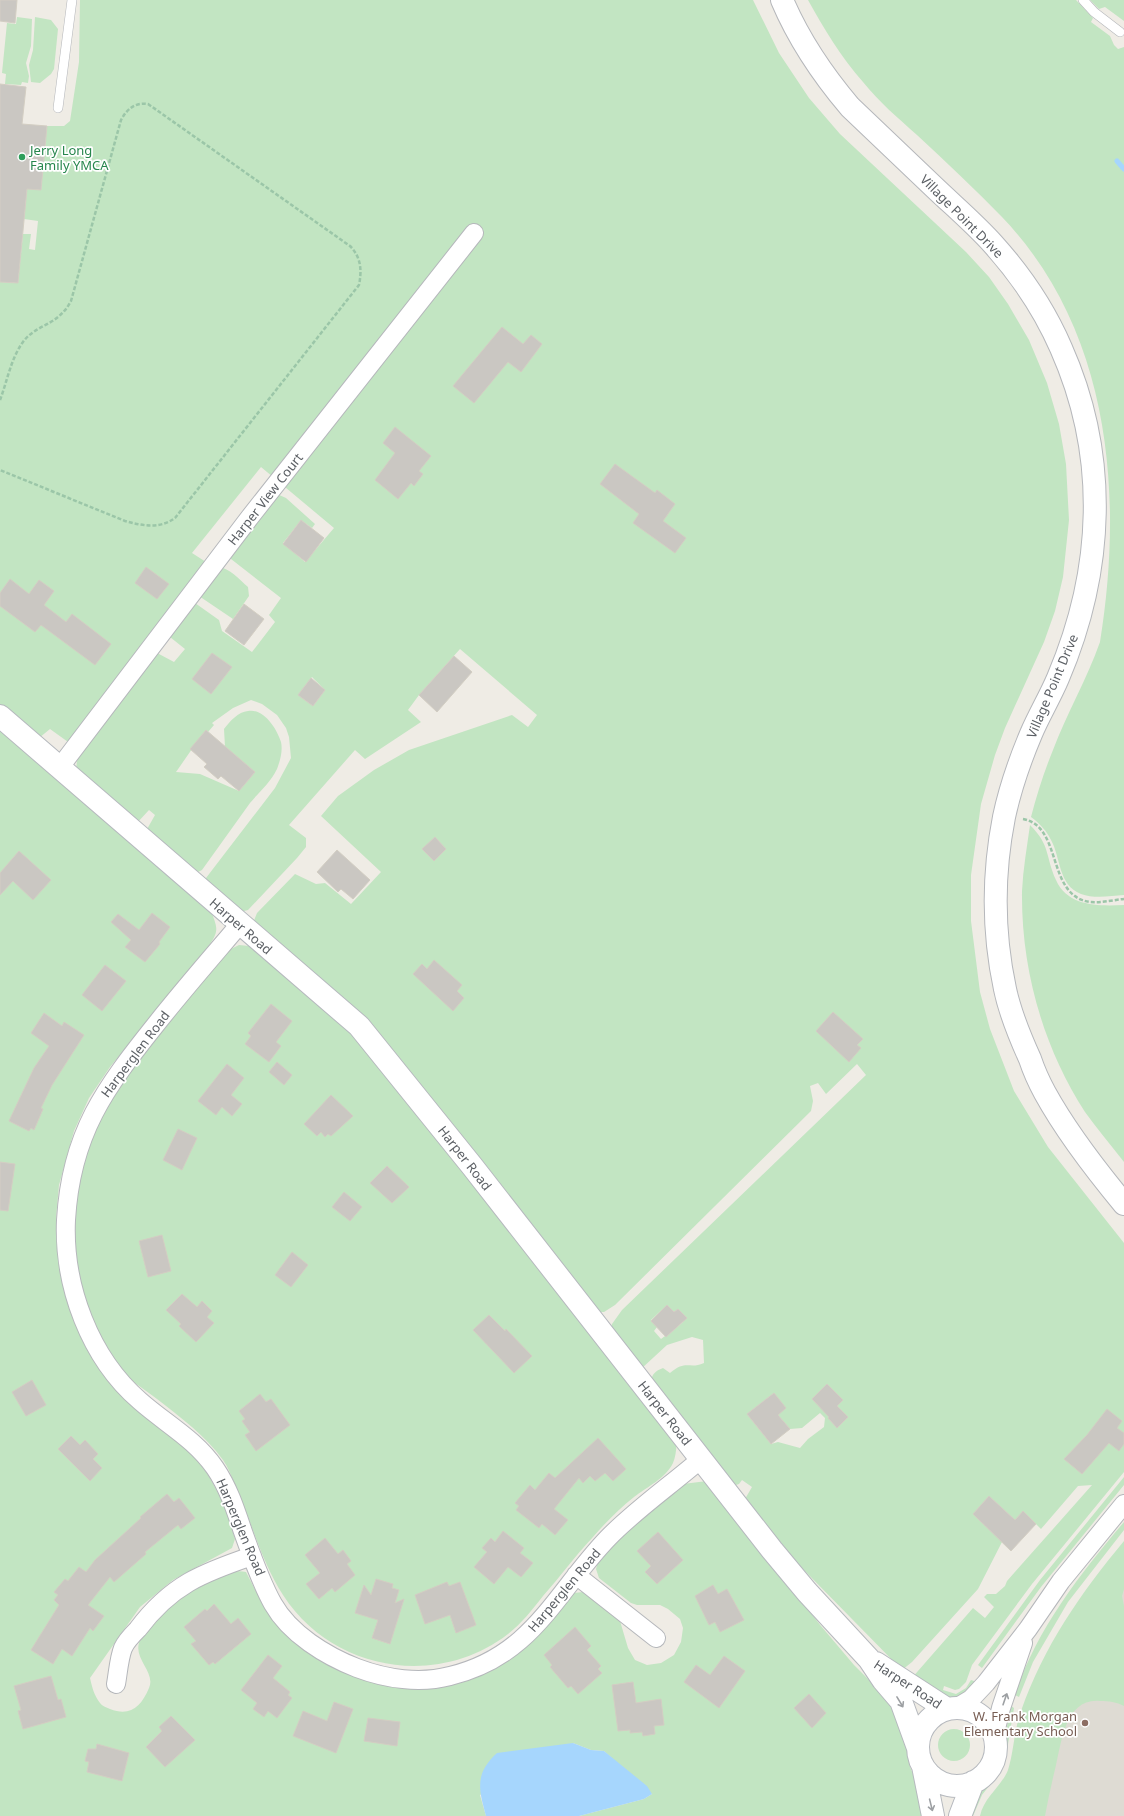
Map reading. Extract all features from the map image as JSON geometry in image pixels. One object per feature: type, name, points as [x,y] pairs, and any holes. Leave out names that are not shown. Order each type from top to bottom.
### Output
[{"type":"main road","name":"Village Point Drive","points":[[782,0],[806,48],[834,90],[994,245],[1018,276],[1041,309],[1060,346],[1079,397],[1088,430],[1095,495],[1095,521],[1088,585],[1079,623],[1058,679],[1030,735],[1012,786],[1004,816],[996,881],[997,935],[1005,990],[1020,1037],[1043,1091],[1068,1131],[1124,1204]]},
{"type":"main road","name":"Harper Road","points":[[0,716],[359,1026],[467,1160],[797,1580],[869,1659],[883,1680],[901,1701],[920,1757],[933,1816]]},
{"type":"main road","name":"Harper Road","points":[[869,1659],[952,1708]]},
{"type":"main road","points":[[952,1708],[966,1709],[976,1712],[991,1728],[994,1737],[996,1748],[994,1758],[989,1768],[982,1776],[973,1782],[962,1785],[945,1784],[930,1775],[920,1757],[919,1737],[923,1728],[929,1719],[938,1713],[952,1708]]},
{"type":"main road","points":[[960,1816],[973,1782]]},
{"type":"street","name":"Harper View Court","points":[[60,767],[250,517],[474,233]]},
{"type":"street","name":"Harperglen Road","points":[[240,924],[132,1053],[117,1073],[97,1105],[84,1133],[74,1164],[68,1193],[66,1223],[67,1254],[72,1284],[80,1313],[107,1365],[139,1401],[194,1443],[217,1470],[230,1495],[252,1556],[275,1607],[296,1630],[318,1650],[341,1662],[366,1672],[392,1678],[420,1680],[447,1677],[467,1671],[498,1657],[520,1641],[538,1624],[606,1539],[627,1519],[701,1459]]},
{"type":"street","points":[[952,1708],[971,1700],[986,1683],[1028,1629],[1066,1575],[1124,1504]]},
{"type":"street","points":[[116,1684],[123,1648],[149,1614],[169,1595],[191,1580],[252,1556]]},
{"type":"street","points":[[576,1575],[656,1638]]},
{"type":"street","points":[[994,1737],[1001,1708],[1028,1629]]},
{"type":"lane","points":[[58,108],[72,0]]},
{"type":"lane","points":[[1083,0],[1094,12],[1120,32]]},
{"type":"path","points":[[0,400],[17,353],[23,342],[31,334],[60,316],[71,300],[121,120],[129,108],[138,104],[148,104],[350,246],[357,255],[360,269],[359,285],[174,518],[168,523],[159,526],[140,525],[126,522],[0,470]]},
{"type":"path","points":[[1004,816],[1028,820],[1036,824],[1043,833],[1052,851],[1062,882],[1069,891],[1079,898],[1090,902],[1124,899]]},
{"type":"shaded area","name":"W. Frank Morgan Elementary School","points":[[1124,1571],[1124,1816],[1005,1816]]},
{"type":"green space","points":[[80,0],[753,0],[779,53],[809,98],[840,134],[966,252],[989,277],[1008,304],[1029,340],[1047,383],[1059,424],[1066,464],[1069,520],[1063,577],[1055,611],[1044,642],[1005,728],[995,755],[981,804],[971,875],[971,921],[980,992],[990,1029],[1014,1091],[1048,1147],[1124,1243],[1124,1472],[1032,1584],[972,1665],[966,1682],[959,1689],[955,1690],[944,1686],[943,1690],[956,1694],[966,1688],[971,1680],[977,1682],[975,1686],[956,1699],[948,1698],[911,1679],[973,1608],[985,1618],[994,1607],[984,1597],[987,1594],[996,1594],[1005,1586],[1007,1581],[1092,1485],[1078,1486],[1041,1529],[1023,1511],[1015,1520],[989,1496],[973,1514],[1002,1542],[978,1589],[912,1662],[902,1670],[800,1566],[745,1499],[752,1487],[742,1480],[739,1484],[733,1486],[651,1382],[654,1373],[663,1368],[670,1373],[680,1367],[695,1366],[704,1363],[703,1340],[692,1337],[667,1345],[641,1369],[611,1330],[612,1324],[622,1310],[866,1075],[857,1064],[826,1094],[818,1083],[810,1086],[813,1101],[811,1111],[615,1305],[604,1312],[597,1312],[406,1069],[253,923],[257,913],[295,874],[316,884],[325,883],[351,904],[381,872],[321,816],[338,796],[374,770],[409,750],[512,715],[528,727],[537,715],[460,649],[419,695],[408,710],[421,722],[365,759],[355,750],[289,825],[306,838],[306,847],[248,910],[240,912],[205,883],[206,878],[275,788],[291,758],[289,737],[286,728],[277,715],[262,704],[251,700],[233,708],[212,723],[214,725],[208,732],[206,730],[176,772],[200,774],[239,791],[255,772],[225,747],[224,729],[234,717],[244,712],[254,711],[269,720],[281,742],[281,756],[274,774],[250,803],[202,870],[196,873],[146,831],[155,815],[149,810],[137,823],[76,770],[77,761],[82,752],[50,729],[39,738],[0,704],[0,282],[18,283],[23,234],[31,234],[29,249],[35,250],[38,221],[24,219],[27,189],[41,190],[47,126],[64,126],[70,121],[79,62]],"holes":[[[261,467],[334,528],[305,562],[283,543],[301,520],[312,528],[315,524],[286,498],[277,494],[229,554],[231,559],[281,598],[269,615],[275,622],[252,652],[222,631],[219,620],[195,603],[170,637],[185,649],[174,662],[144,646],[206,562],[192,553]],[[312,677],[325,690],[313,706],[298,695]],[[435,837],[446,849],[434,861],[423,849]],[[667,1305],[674,1312],[678,1309],[685,1317],[683,1322],[666,1337],[665,1336],[661,1339],[654,1331],[657,1327],[651,1320]],[[827,1385],[828,1415],[812,1399]],[[774,1393],[778,1415],[790,1429],[802,1428],[820,1413],[825,1418],[824,1427],[808,1439],[800,1448],[778,1442],[771,1444],[747,1414]],[[839,1408],[848,1417],[836,1427],[828,1418]]]},
{"type":"green space","points":[[808,0],[1076,0],[1093,18],[1091,22],[1110,36],[1114,45],[1118,49],[1124,47],[1124,895],[1102,897],[1086,896],[1074,890],[1064,878],[1054,847],[1049,837],[1042,827],[1031,817],[1050,758],[1100,642],[1107,586],[1110,529],[1108,472],[1100,416],[1087,362],[1066,310],[1038,262],[1002,217],[950,165],[889,110],[869,89],[840,53]]},
{"type":"green space","points":[[1090,0],[1124,0],[1124,21],[1105,7],[1099,9]]},
{"type":"green space","points":[[17,17],[32,19],[31,46],[26,63],[29,76],[28,83],[22,82],[21,85],[5,84],[6,74],[2,73],[7,23],[16,24]]},
{"type":"green space","points":[[35,17],[51,20],[58,29],[54,69],[51,74],[40,83],[31,82],[29,65],[33,50]]},
{"type":"green space","points":[[218,567],[226,569],[238,577],[248,587],[249,596],[233,619],[196,594]]},
{"type":"green space","points":[[0,729],[210,908],[216,926],[216,934],[206,950],[110,1067],[89,1098],[74,1131],[59,1185],[56,1218],[59,1265],[70,1307],[94,1358],[189,1448],[207,1473],[225,1505],[235,1539],[232,1548],[173,1580],[140,1607],[90,1678],[92,1688],[101,1704],[110,1709],[123,1712],[134,1709],[146,1695],[150,1682],[148,1671],[139,1655],[138,1649],[143,1635],[172,1606],[196,1588],[222,1574],[235,1571],[246,1572],[262,1603],[308,1652],[330,1666],[376,1683],[442,1685],[574,1593],[583,1592],[591,1595],[620,1621],[628,1648],[635,1660],[647,1665],[661,1663],[674,1655],[681,1642],[683,1628],[680,1619],[668,1609],[660,1605],[637,1605],[631,1603],[599,1578],[596,1569],[599,1558],[634,1521],[683,1484],[707,1481],[821,1626],[854,1665],[884,1695],[905,1729],[910,1767],[920,1790],[925,1816],[579,1816],[644,1799],[652,1794],[604,1751],[591,1750],[573,1743],[480,1795],[486,1816],[0,1816]]},
{"type":"green space","points":[[1030,825],[1037,832],[1045,845],[1056,880],[1061,889],[1068,895],[1076,900],[1095,905],[1124,905],[1124,1162],[1094,1125],[1070,1087],[1046,1034],[1037,1006],[1030,978],[1023,920],[1022,891]]},
{"type":"green space","points":[[239,945],[249,946],[259,950],[321,1004],[369,1051],[676,1438],[674,1460],[666,1473],[634,1497],[607,1521],[518,1625],[508,1634],[480,1651],[450,1662],[419,1666],[387,1664],[357,1655],[329,1641],[304,1621],[283,1595],[268,1568],[225,1463],[209,1443],[192,1427],[131,1380],[122,1371],[102,1339],[89,1311],[80,1282],[75,1253],[73,1224],[76,1194],[82,1164],[105,1102],[110,1092],[223,953]]},
{"type":"green space","points":[[1124,1477],[1124,1485],[1041,1587],[982,1668],[978,1665],[1040,1580]]},
{"type":"green space","points":[[1124,1522],[1124,1530],[1068,1602],[1033,1662],[1019,1697],[1015,1695],[1024,1671],[1047,1625],[1076,1582]]},
{"type":"green space","points":[[1124,1541],[1124,1589],[1122,1596],[1124,1606],[1124,1706],[1109,1702],[1089,1702],[1080,1706],[1073,1713],[1068,1722],[1061,1744],[1045,1816],[980,1816],[985,1803],[1008,1770],[1021,1711],[1041,1664],[1078,1601]]},
{"type":"green space","points":[[1011,1706],[1014,1708],[1006,1756],[1002,1768],[982,1795],[973,1816],[969,1816],[979,1791],[995,1773],[1000,1762]]},
{"type":"green space","points":[[954,1729],[963,1732],[967,1736],[970,1745],[967,1754],[963,1758],[954,1761],[945,1758],[941,1754],[938,1745],[941,1736],[945,1732]]},
{"type":"water","points":[[573,1743],[591,1750],[604,1751],[647,1786],[652,1794],[644,1799],[579,1816],[486,1816],[480,1790],[480,1783],[485,1768],[497,1753]]},
{"type":"building","points":[[0,0],[17,0],[15,23],[0,21]]},
{"type":"building","name":"Jerry Long Family YMCA","points":[[0,84],[26,87],[22,124],[47,126],[41,190],[27,189],[18,283],[0,282]]},
{"type":"building","points":[[502,327],[523,344],[531,335],[542,344],[521,372],[508,362],[474,403],[453,386]]},
{"type":"building","points":[[395,427],[431,456],[419,471],[423,474],[414,486],[411,483],[398,499],[375,480],[395,453],[383,443]]},
{"type":"building","points":[[615,464],[655,493],[657,490],[675,504],[663,521],[686,538],[675,553],[633,523],[639,514],[600,484]]},
{"type":"building","points":[[301,520],[324,538],[306,562],[283,544]]},
{"type":"building","points":[[146,567],[169,584],[157,599],[135,583]]},
{"type":"building","points":[[10,579],[29,594],[39,580],[54,591],[44,605],[66,622],[72,614],[111,644],[95,665],[41,625],[35,632],[0,606],[0,593]]},
{"type":"building","points":[[244,604],[264,619],[244,645],[225,631]]},
{"type":"building","points":[[212,653],[232,667],[211,694],[192,679]]},
{"type":"building","points":[[454,656],[472,672],[437,712],[419,695]]},
{"type":"building","points":[[311,678],[325,690],[313,706],[298,695]]},
{"type":"building","points":[[206,730],[255,772],[239,791],[221,776],[218,779],[204,767],[207,764],[190,749]]},
{"type":"building","points":[[435,837],[446,849],[434,861],[422,849]]},
{"type":"building","points":[[337,850],[370,880],[353,899],[341,889],[338,892],[317,872]]},
{"type":"building","points":[[19,851],[51,880],[33,900],[13,881],[0,895],[0,873]]},
{"type":"building","points":[[152,913],[170,927],[159,942],[160,944],[145,962],[125,947],[131,940],[111,922],[118,914],[139,930]]},
{"type":"building","points":[[434,960],[462,985],[457,991],[464,998],[453,1011],[413,974],[422,964],[427,969]]},
{"type":"building","points":[[105,965],[126,981],[102,1011],[82,995]]},
{"type":"building","points":[[271,1004],[292,1021],[276,1042],[281,1046],[269,1062],[245,1044],[251,1036],[248,1033]]},
{"type":"building","points":[[833,1012],[863,1039],[857,1045],[861,1048],[849,1062],[816,1031]]},
{"type":"building","points":[[44,1013],[62,1026],[64,1022],[84,1035],[52,1085],[41,1108],[43,1109],[34,1130],[31,1128],[29,1131],[9,1121],[34,1068],[49,1046],[31,1033]]},
{"type":"building","points":[[277,1062],[292,1075],[284,1085],[269,1072]]},
{"type":"building","points":[[227,1064],[244,1078],[231,1095],[242,1104],[232,1116],[222,1107],[216,1115],[198,1101]]},
{"type":"building","points":[[331,1095],[353,1116],[331,1136],[328,1134],[325,1137],[321,1132],[317,1136],[304,1124]]},
{"type":"building","points":[[178,1129],[197,1138],[182,1170],[163,1160]]},
{"type":"building","points":[[0,1162],[15,1164],[8,1211],[0,1210]]},
{"type":"building","points":[[387,1166],[409,1187],[392,1203],[370,1183]]},
{"type":"building","points":[[344,1192],[362,1207],[350,1221],[332,1207]]},
{"type":"building","points":[[162,1235],[171,1271],[148,1277],[139,1241]]},
{"type":"building","points":[[292,1252],[308,1265],[291,1287],[275,1275]]},
{"type":"building","points":[[182,1294],[197,1307],[202,1301],[212,1311],[207,1317],[214,1323],[196,1342],[179,1326],[181,1324],[166,1310]]},
{"type":"building","points":[[667,1305],[674,1312],[678,1309],[687,1318],[666,1337],[651,1321]]},
{"type":"building","points":[[489,1315],[505,1331],[506,1329],[532,1356],[514,1373],[473,1330]]},
{"type":"building","points":[[32,1380],[46,1405],[26,1416],[12,1392]]},
{"type":"building","points":[[827,1384],[843,1400],[837,1406],[848,1417],[837,1428],[812,1399]]},
{"type":"building","points":[[774,1393],[786,1408],[778,1415],[790,1429],[771,1444],[747,1414]]},
{"type":"building","points":[[260,1394],[266,1402],[271,1399],[290,1425],[256,1451],[245,1435],[250,1432],[242,1421],[245,1419],[239,1411]]},
{"type":"building","points":[[1107,1409],[1122,1421],[1117,1428],[1124,1433],[1124,1444],[1119,1451],[1109,1443],[1082,1474],[1064,1459],[1087,1435]]},
{"type":"building","points":[[71,1436],[80,1445],[85,1440],[98,1454],[93,1459],[102,1468],[90,1481],[58,1449]]},
{"type":"building","points":[[598,1438],[626,1469],[613,1481],[605,1473],[595,1481],[590,1476],[583,1483],[579,1478],[554,1509],[568,1520],[555,1535],[542,1524],[539,1528],[516,1510],[519,1506],[515,1503],[530,1485],[535,1490],[549,1473],[555,1478]]},
{"type":"building","points":[[167,1494],[174,1502],[179,1498],[195,1518],[181,1529],[178,1525],[145,1552],[146,1554],[114,1582],[110,1577],[88,1605],[104,1616],[93,1631],[90,1628],[72,1656],[62,1649],[53,1664],[31,1650],[59,1605],[54,1600],[58,1595],[54,1592],[65,1579],[68,1581],[79,1567],[86,1572],[95,1560],[141,1518],[140,1517]]},
{"type":"building","points":[[989,1496],[1015,1520],[1023,1511],[1036,1524],[1011,1551],[973,1514]]},
{"type":"building","points":[[503,1531],[524,1548],[520,1553],[533,1563],[521,1577],[508,1567],[494,1584],[474,1567],[487,1552],[482,1548],[491,1538],[495,1542]]},
{"type":"building","points":[[658,1532],[683,1560],[657,1584],[645,1572],[651,1566],[637,1551]]},
{"type":"building","points":[[325,1538],[338,1554],[343,1550],[351,1561],[347,1564],[355,1575],[335,1592],[332,1588],[319,1599],[306,1584],[320,1573],[305,1555]]},
{"type":"building","points":[[376,1579],[393,1584],[392,1588],[399,1590],[395,1603],[404,1599],[390,1644],[372,1638],[378,1620],[355,1613],[364,1585],[371,1595]]},
{"type":"building","points":[[447,1582],[449,1586],[460,1582],[476,1625],[456,1633],[450,1615],[425,1624],[415,1595]]},
{"type":"building","points":[[713,1585],[718,1594],[727,1589],[744,1620],[720,1632],[715,1622],[709,1625],[695,1596]]},
{"type":"building","points":[[214,1604],[231,1624],[238,1618],[251,1634],[215,1664],[213,1662],[209,1665],[191,1644],[196,1641],[184,1627],[205,1609],[207,1611]]},
{"type":"building","points":[[575,1627],[591,1646],[587,1650],[601,1666],[598,1669],[602,1673],[578,1694],[571,1686],[568,1688],[550,1667],[552,1665],[544,1655]]},
{"type":"building","points":[[268,1655],[282,1666],[273,1678],[290,1692],[288,1695],[292,1698],[277,1718],[268,1711],[264,1717],[253,1709],[257,1703],[241,1690]]},
{"type":"building","points":[[724,1656],[745,1671],[719,1708],[684,1682],[696,1665],[710,1675]]},
{"type":"building","points":[[51,1676],[58,1700],[61,1699],[66,1717],[23,1729],[18,1711],[21,1710],[14,1686]]},
{"type":"building","points":[[633,1682],[636,1703],[661,1699],[664,1725],[654,1726],[655,1734],[643,1736],[642,1732],[630,1733],[630,1730],[618,1731],[612,1685]]},
{"type":"building","points":[[809,1694],[826,1713],[812,1728],[794,1708]]},
{"type":"building","points":[[334,1702],[353,1709],[336,1753],[293,1736],[303,1711],[327,1721]]},
{"type":"building","points":[[171,1716],[195,1740],[165,1767],[146,1747],[162,1731],[159,1727]]},
{"type":"building","points":[[368,1718],[400,1722],[397,1746],[364,1741]]},
{"type":"building","points":[[97,1744],[129,1753],[122,1781],[87,1772],[89,1762],[85,1761],[88,1749],[96,1749]]},
{"type":"waterway","points":[[1117,161],[1124,169]]},
{"type":"place","name":"Jerry Long Family YMCA","points":[[22,157]]},
{"type":"place","name":"W. Frank Morgan Elementary School","points":[[1085,1723]]}]
